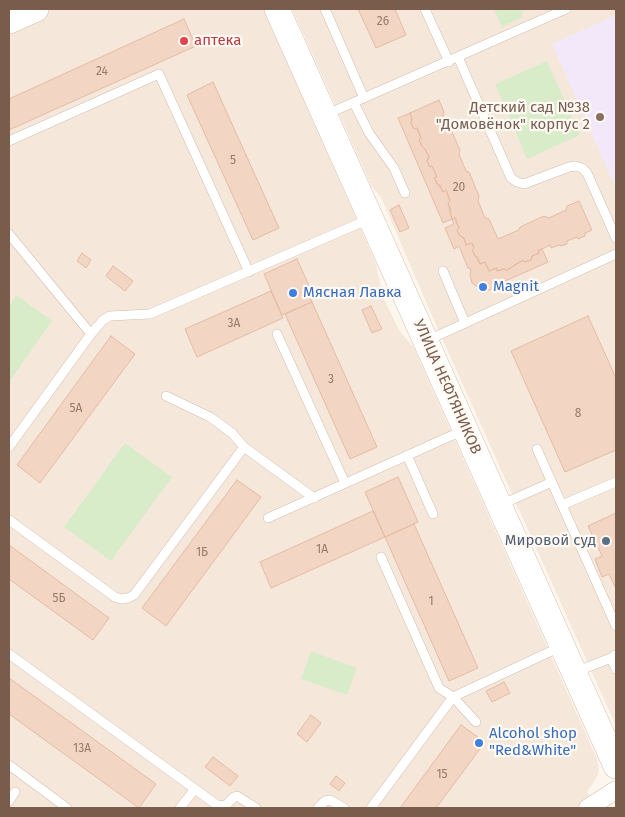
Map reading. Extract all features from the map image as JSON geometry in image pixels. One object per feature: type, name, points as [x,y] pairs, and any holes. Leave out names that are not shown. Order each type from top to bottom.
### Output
[{"type":"main road","points":[[9,21],[36,9]]},
{"type":"main road","name":"УЛИЦА НЕФТЯНИКОВ","points":[[277,9],[616,766]]},
{"type":"street","points":[[588,808],[616,790]]},
{"type":"lane","points":[[325,9],[364,98]]},
{"type":"lane","points":[[426,9],[449,62]]},
{"type":"lane","points":[[325,116],[566,9]]},
{"type":"lane","points":[[458,57],[511,178],[524,184],[569,167],[576,166],[582,168],[587,173],[613,223],[616,238]]},
{"type":"lane","points":[[9,141],[159,74],[249,272]]},
{"type":"lane","points":[[354,103],[368,134],[394,168],[405,193]]},
{"type":"lane","points":[[9,446],[103,320],[110,316],[150,314],[372,218]]},
{"type":"lane","points":[[9,234],[91,334]]},
{"type":"lane","points":[[426,341],[616,254]]},
{"type":"lane","points":[[443,271],[465,323]]},
{"type":"lane","points":[[277,334],[345,483]]},
{"type":"lane","points":[[166,396],[210,417],[232,434],[244,447],[314,498]]},
{"type":"lane","points":[[268,518],[465,429]]},
{"type":"lane","points":[[9,520],[115,597],[121,599],[128,598],[134,595],[244,447]]},
{"type":"lane","points":[[537,449],[616,626]]},
{"type":"lane","points":[[407,456],[433,514]]},
{"type":"lane","points":[[499,505],[552,482]]},
{"type":"lane","points":[[562,506],[616,482]]},
{"type":"lane","points":[[381,557],[439,688],[453,697],[476,722]]},
{"type":"lane","points":[[371,808],[453,697],[563,646]]},
{"type":"lane","points":[[9,654],[217,806],[225,806],[237,796],[256,808]]},
{"type":"lane","points":[[574,672],[614,656],[616,669]]},
{"type":"lane","points":[[9,765],[67,808]]},
{"type":"lane","points":[[180,808],[195,789]]},
{"type":"lane","points":[[9,801],[16,792]]},
{"type":"lane","points":[[318,808],[325,801],[330,800],[344,808]]},
{"type":"shaded area","points":[[9,9],[264,9],[376,264],[383,297],[399,330],[414,348],[597,759],[599,770],[597,777],[587,792],[595,808],[9,808]]},
{"type":"shaded area","points":[[292,9],[616,9],[616,726],[433,318],[381,197],[372,187]]},
{"type":"shaded area","name":"Детский сад №38 \"Домовёнок\" корпус 2","points":[[616,15],[616,189],[552,44]]},
{"type":"green space","points":[[494,9],[521,9],[523,13],[521,18],[502,27]]},
{"type":"green space","points":[[547,61],[580,135],[527,159],[495,84]]},
{"type":"green space","points":[[16,295],[52,321],[9,382],[9,306]]},
{"type":"green space","points":[[125,443],[172,477],[111,561],[64,527]]},
{"type":"green space","points":[[311,651],[357,668],[347,695],[301,679]]},
{"type":"building","points":[[358,9],[395,9],[406,35],[376,48]]},
{"type":"building","points":[[184,19],[196,46],[9,130],[9,99]]},
{"type":"building","points":[[213,82],[279,228],[253,240],[187,95]]},
{"type":"building","points":[[439,100],[448,128],[451,130],[460,150],[459,154],[466,171],[469,172],[479,196],[478,201],[485,218],[489,219],[498,239],[544,216],[549,218],[566,210],[567,206],[579,201],[592,230],[585,233],[585,236],[567,241],[567,244],[551,248],[550,245],[538,251],[539,253],[532,256],[531,260],[524,262],[523,260],[507,270],[497,271],[497,268],[489,271],[485,262],[480,264],[472,250],[474,248],[472,243],[466,245],[464,238],[460,236],[457,230],[459,228],[455,218],[452,219],[448,203],[450,201],[446,190],[443,192],[440,185],[437,184],[434,178],[437,177],[432,166],[430,167],[427,161],[429,157],[419,140],[421,138],[417,128],[414,129],[411,123],[410,113]]},
{"type":"building","points":[[410,113],[411,123],[414,129],[417,128],[421,138],[419,140],[429,157],[427,161],[430,167],[432,166],[437,177],[434,178],[443,192],[446,190],[450,201],[448,203],[452,219],[443,223],[398,118]]},
{"type":"building","points":[[399,205],[409,228],[400,232],[390,210]]},
{"type":"building","points":[[455,218],[460,236],[464,238],[466,245],[472,243],[474,248],[472,250],[475,256],[478,257],[480,264],[485,262],[489,271],[497,268],[497,271],[507,270],[523,260],[524,262],[531,260],[532,256],[539,253],[538,251],[542,249],[548,262],[503,282],[501,280],[497,287],[490,290],[482,290],[472,283],[471,269],[468,268],[459,246],[454,249],[445,228],[454,224],[452,219]]},
{"type":"building","points":[[82,253],[91,260],[86,268],[77,261]]},
{"type":"building","points":[[297,259],[310,288],[307,290],[312,302],[282,315],[264,274]]},
{"type":"building","points":[[113,266],[133,281],[125,291],[106,276]]},
{"type":"building","points":[[271,291],[283,318],[197,357],[185,329]]},
{"type":"building","points":[[312,302],[377,447],[350,459],[285,314]]},
{"type":"building","points":[[371,306],[382,329],[372,333],[362,310]]},
{"type":"building","points":[[588,316],[616,378],[616,450],[565,472],[511,351]]},
{"type":"building","points":[[111,336],[135,354],[40,483],[17,465]]},
{"type":"building","points":[[398,477],[418,522],[385,537],[365,492]]},
{"type":"building","points":[[237,480],[261,497],[166,626],[142,608]]},
{"type":"building","points":[[373,511],[385,537],[271,588],[260,562]]},
{"type":"building","name":"Мировой суд","points":[[616,513],[616,589],[609,574],[602,577],[595,559],[602,556],[588,526]]},
{"type":"building","points":[[414,524],[478,668],[449,681],[385,537]]},
{"type":"building","points":[[9,545],[109,618],[93,640],[9,579]]},
{"type":"building","points":[[9,678],[156,784],[139,808],[9,714]]},
{"type":"building","points":[[504,682],[510,693],[492,702],[486,691]]},
{"type":"building","points":[[311,715],[321,723],[307,742],[297,734]]},
{"type":"building","points":[[461,725],[485,742],[436,808],[400,808]]},
{"type":"building","points":[[213,757],[238,776],[230,786],[205,767]]},
{"type":"building","points":[[336,776],[345,783],[339,791],[330,784]]},
{"type":"place","name":"аптека","points":[[184,41]]},
{"type":"place","name":"Детский сад №38 \"Домовёнок\" корпус 2","points":[[600,117]]},
{"type":"place","name":"Magnit","points":[[483,287]]},
{"type":"place","name":"Мясная Лавка","points":[[293,293]]},
{"type":"place","name":"Мировой суд","points":[[606,541]]},
{"type":"place","name":"Alcohol shop \"Red&White\"","points":[[479,743]]}]
